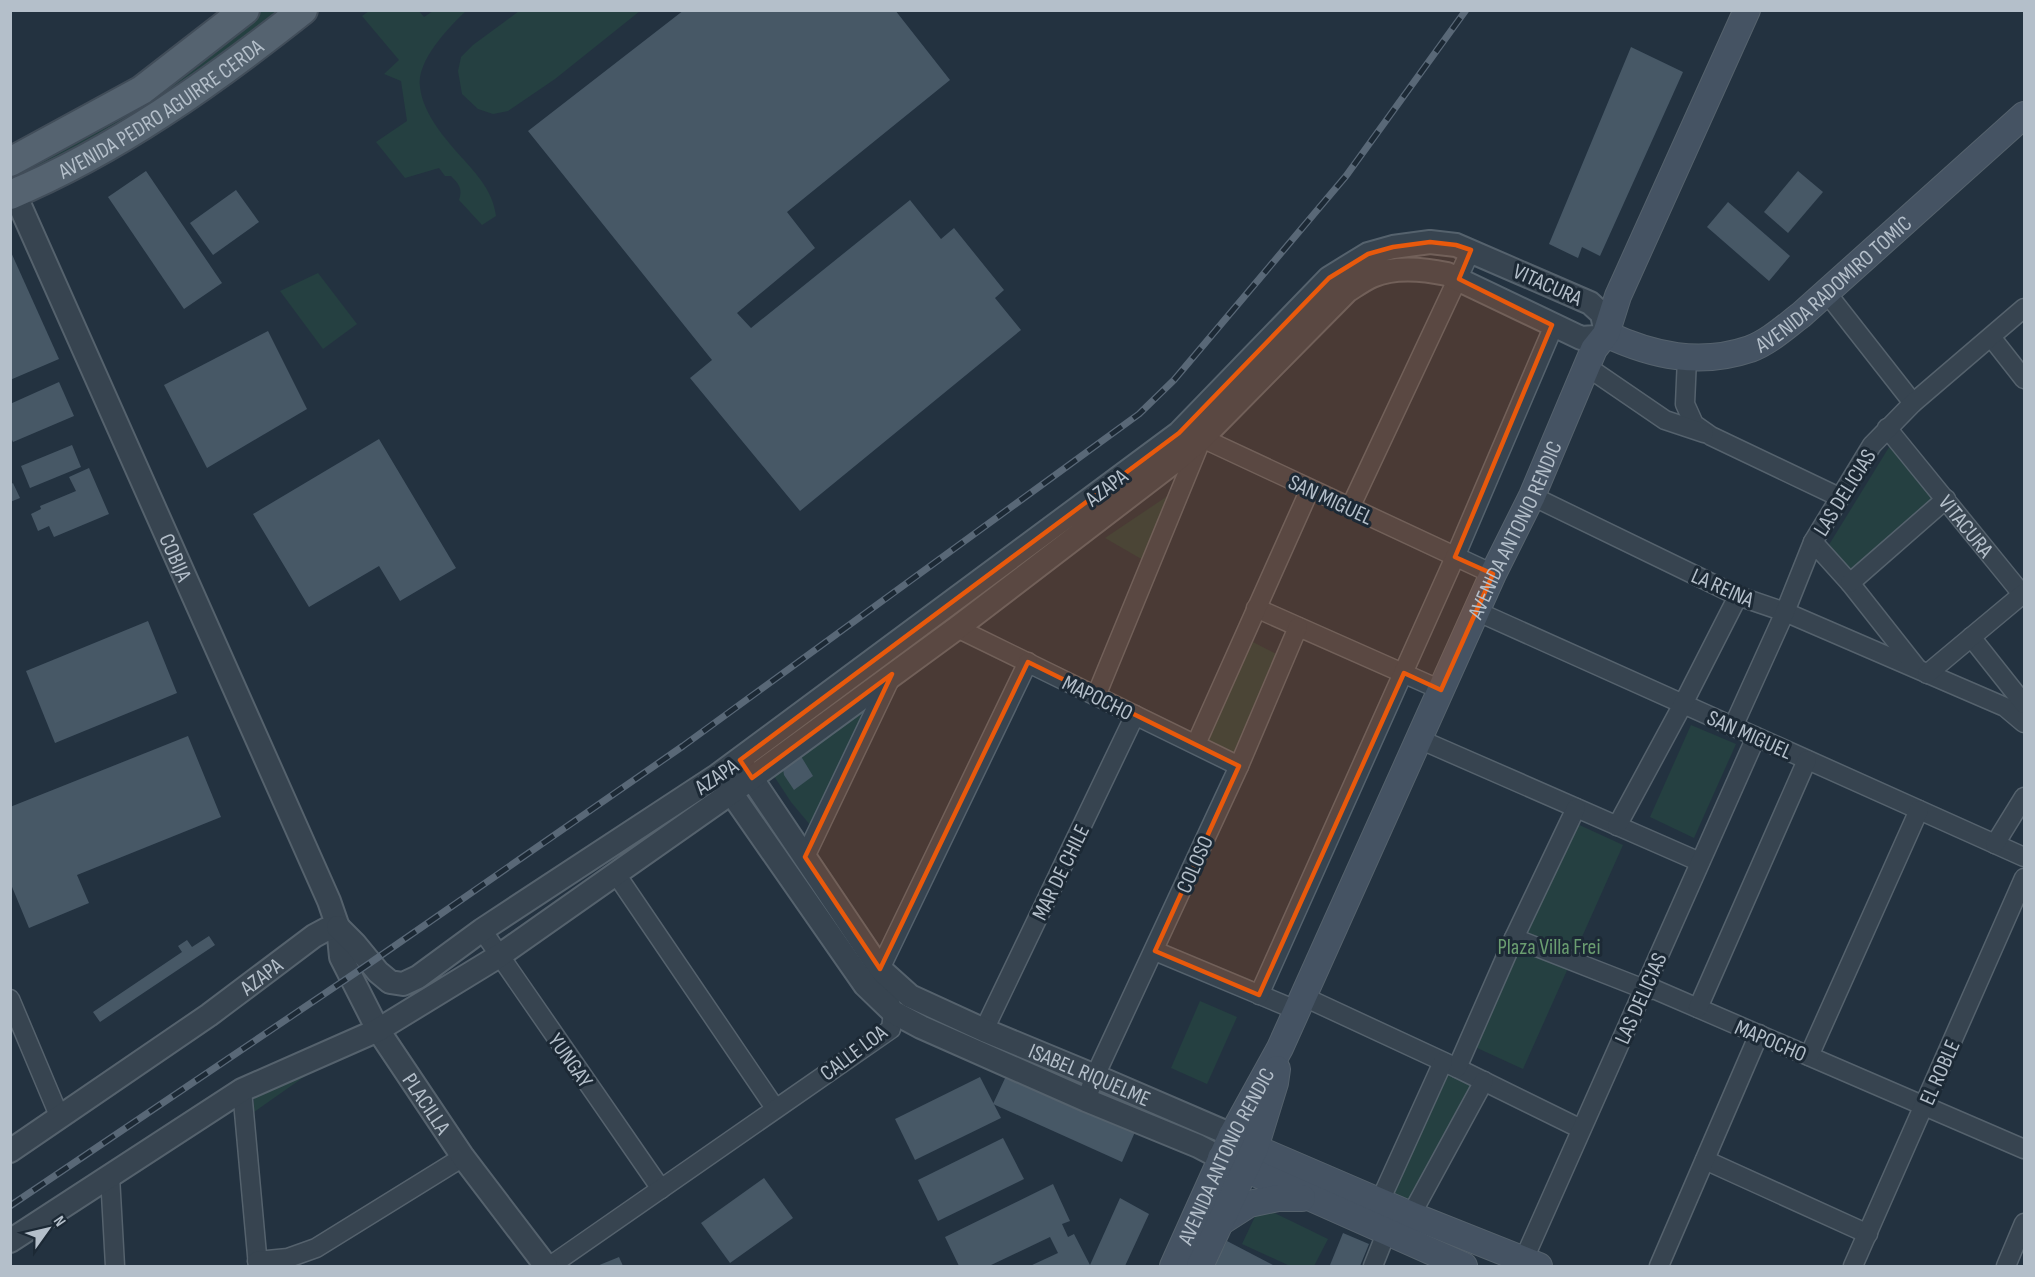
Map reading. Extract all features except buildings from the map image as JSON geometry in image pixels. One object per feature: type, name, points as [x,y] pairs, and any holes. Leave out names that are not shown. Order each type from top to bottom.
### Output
[{"type":"main road","name":"AVENIDA PEDRO AGUIRRE CERDA","points":[[12,193],[85,160],[156,118],[261,44],[303,10]]},
{"type":"main road","name":"AVENIDA ANTONIO RENDIC","points":[[1173,1266],[1232,1135],[1280,1048],[1476,611],[1532,496],[1586,366],[1594,349],[1606,334],[1618,296],[1747,10]]},
{"type":"main road","name":"AVENIDA PEDRO AGUIRRE CERDA","points":[[10,162],[142,90],[239,13]]},
{"type":"main road","name":"AVENIDA RADOMIRO TOMIC","points":[[1606,334],[1654,352],[1687,358],[1716,357],[1751,348],[1773,336],[1826,292],[2025,115]]},
{"type":"main road","name":"AVENIDA ANTONIO RENDIC","points":[[1200,1266],[1250,1158],[1275,1083],[1280,1048]]},
{"type":"main road","name":"ISABEL RIQUELME","points":[[1232,1135],[1250,1158],[1308,1198],[1464,1266]]},
{"type":"main road","name":"ISABEL RIQUELME","points":[[1221,1158],[1250,1158],[1380,1201],[1532,1263]]},
{"type":"main road","points":[[1221,1222],[1249,1204],[1278,1197],[1308,1198]]},
{"type":"street","name":"COBIJA","points":[[12,193],[31,230],[312,861],[338,927]]},
{"type":"street","name":"VITACURA","points":[[1393,247],[1430,242],[1456,245],[1471,250],[1590,303],[1602,314],[1606,334],[1581,338],[1459,279],[1426,270],[1397,270]]},
{"type":"street","name":"AZAPA","points":[[746,769],[1179,433],[1329,278],[1368,254],[1393,247]]},
{"type":"street","points":[[1350,508],[1471,250]]},
{"type":"street","name":"AZAPA","points":[[10,1151],[218,1009],[314,936],[327,929],[338,927],[378,972],[390,982],[403,984],[418,977],[482,930],[724,784],[892,674],[957,628],[1202,438],[1347,291],[1372,276],[1397,270]]},
{"type":"street","points":[[1826,292],[1913,403]]},
{"type":"street","name":"LAS DELICIAS","points":[[1733,726],[1785,612],[1812,542],[1872,445],[1913,403],[2025,308]]},
{"type":"street","name":"AVENIDA ANTONIO RENDIC","points":[[1259,995],[1455,557],[1552,330],[1552,325]]},
{"type":"street","points":[[1990,337],[2025,379]]},
{"type":"street","points":[[1687,358],[1685,404],[1694,424],[1711,436]]},
{"type":"street","points":[[1586,366],[1665,420],[1711,436],[1839,497]]},
{"type":"street","points":[[1665,420],[1685,404]]},
{"type":"street","name":"VITACURA","points":[[1887,428],[2023,594]]},
{"type":"street","points":[[1096,696],[1202,438]]},
{"type":"street","name":"SAN MIGUEL","points":[[1202,438],[1493,574]]},
{"type":"street","points":[[1196,744],[1310,489]]},
{"type":"street","name":"LA REINA","points":[[1532,496],[1738,596],[1785,612],[2004,707],[2025,723]]},
{"type":"street","points":[[1850,583],[1946,499]]},
{"type":"street","name":"LA REINA","points":[[1812,542],[1850,583],[1923,672]]},
{"type":"street","points":[[1923,672],[1971,637],[2023,594]]},
{"type":"street","points":[[1617,826],[1738,596]]},
{"type":"street","points":[[1256,608],[1441,690]]},
{"type":"street","name":"SAN MIGUEL","points":[[1476,611],[2025,857]]},
{"type":"street","name":"COLOSO","points":[[1086,1100],[1095,1076],[1239,766],[1298,627]]},
{"type":"street","name":"MAPOCHO","points":[[957,628],[1239,766]]},
{"type":"street","points":[[1971,637],[2025,704]]},
{"type":"street","points":[[880,969],[1028,663]]},
{"type":"street","points":[[805,857],[892,674]]},
{"type":"street","name":"MAR DE CHILE","points":[[984,1030],[1135,715]]},
{"type":"street","name":"LAS DELICIAS","points":[[1532,1263],[1581,1129],[1756,737]]},
{"type":"street","points":[[1419,739],[1700,862]]},
{"type":"street","points":[[1698,1008],[1807,760]]},
{"type":"street","name":"ISABEL RIQUELME","points":[[746,769],[880,969],[910,996],[984,1030],[1232,1135]]},
{"type":"street","name":"AZAPA","points":[[10,1241],[242,1090],[378,1030],[499,956],[616,874],[724,784]]},
{"type":"street","name":"ISABEL RIQUELME","points":[[724,784],[865,985],[893,1012],[1086,1100],[1198,1146],[1221,1158]]},
{"type":"street","points":[[1995,844],[2025,797]]},
{"type":"street","points":[[1380,1201],[1514,938],[1576,808]]},
{"type":"street","points":[[1809,1056],[1919,810]]},
{"type":"street","points":[[616,874],[775,1108]]},
{"type":"street","name":"EL ROBLE","points":[[1853,1266],[2025,878]]},
{"type":"street","name":"PLACILLA","points":[[338,927],[341,957],[378,1030],[463,1157],[548,1266]]},
{"type":"street","name":"YUNGAY","points":[[482,930],[661,1189]]},
{"type":"street","name":"MAPOCHO","points":[[1514,938],[1644,989],[1656,990],[2025,1149]]},
{"type":"street","points":[[1155,951],[1259,995],[1299,1003],[1450,1065],[1581,1129]]},
{"type":"street","name":"CALLE LOA","points":[[548,1266],[891,1029],[893,1012],[880,969]]},
{"type":"street","points":[[10,999],[60,1118]]},
{"type":"street","points":[[1659,1266],[1759,1034]]},
{"type":"street","points":[[1411,1215],[1484,1081]]},
{"type":"street","points":[[242,1090],[258,1264],[288,1258],[316,1248],[463,1157]]},
{"type":"street","points":[[1705,1160],[1868,1234]]},
{"type":"street","points":[[110,1176],[115,1266]]},
{"type":"street","points":[[2006,1266],[2025,1223]]},
{"type":"street","points":[[1373,1266],[1388,1231]]},
{"type":"highlighted area","points":[[1430,242],[1456,245],[1471,250],[1459,279],[1552,325],[1455,557],[1493,574],[1441,690],[1404,673],[1259,995],[1155,951],[1239,766],[1028,662],[880,969],[805,857],[892,674],[752,778],[740,760],[1179,433],[1329,278],[1368,254],[1393,247]]},
{"type":"green space","points":[[259,11],[281,11],[225,54],[145,110],[40,168],[35,160],[196,58]]},
{"type":"green space","points":[[369,11],[419,11],[424,17],[433,11],[466,11],[443,35],[428,56],[420,77],[420,87],[426,108],[437,127],[489,193],[496,216],[482,225],[459,200],[460,187],[451,176],[445,176],[439,168],[405,178],[376,142],[407,121],[401,81],[384,74],[399,60],[362,16]]},
{"type":"green space","points":[[519,11],[640,11],[555,79],[508,111],[493,114],[478,109],[462,94],[458,71],[461,57],[473,45]]},
{"type":"green space","points":[[318,273],[357,324],[323,349],[280,291]]},
{"type":"green space","points":[[1891,444],[1938,500],[1849,572],[1827,548]]},
{"type":"green space","points":[[1169,495],[1143,560],[1105,538]]},
{"type":"green space","points":[[1253,642],[1280,656],[1237,754],[1204,742]]},
{"type":"green space","points":[[873,698],[816,832],[791,802],[770,770]]},
{"type":"green space","points":[[1691,725],[1736,744],[1694,838],[1650,817]]},
{"type":"green space","name":"Plaza Villa Frei","points":[[1575,823],[1623,845],[1523,1069],[1475,1047]]},
{"type":"green space","points":[[1200,1001],[1237,1017],[1207,1084],[1171,1068]]},
{"type":"green space","points":[[328,1060],[254,1112],[254,1095]]},
{"type":"green space","points":[[1443,1069],[1472,1083],[1413,1202],[1393,1192]]},
{"type":"green space","points":[[1260,1206],[1328,1239],[1314,1266],[1290,1266],[1242,1244]]},
{"type":"railway","points":[[10,1206],[370,963],[683,746],[1139,414],[1174,380],[1346,176],[1466,10]]}]
